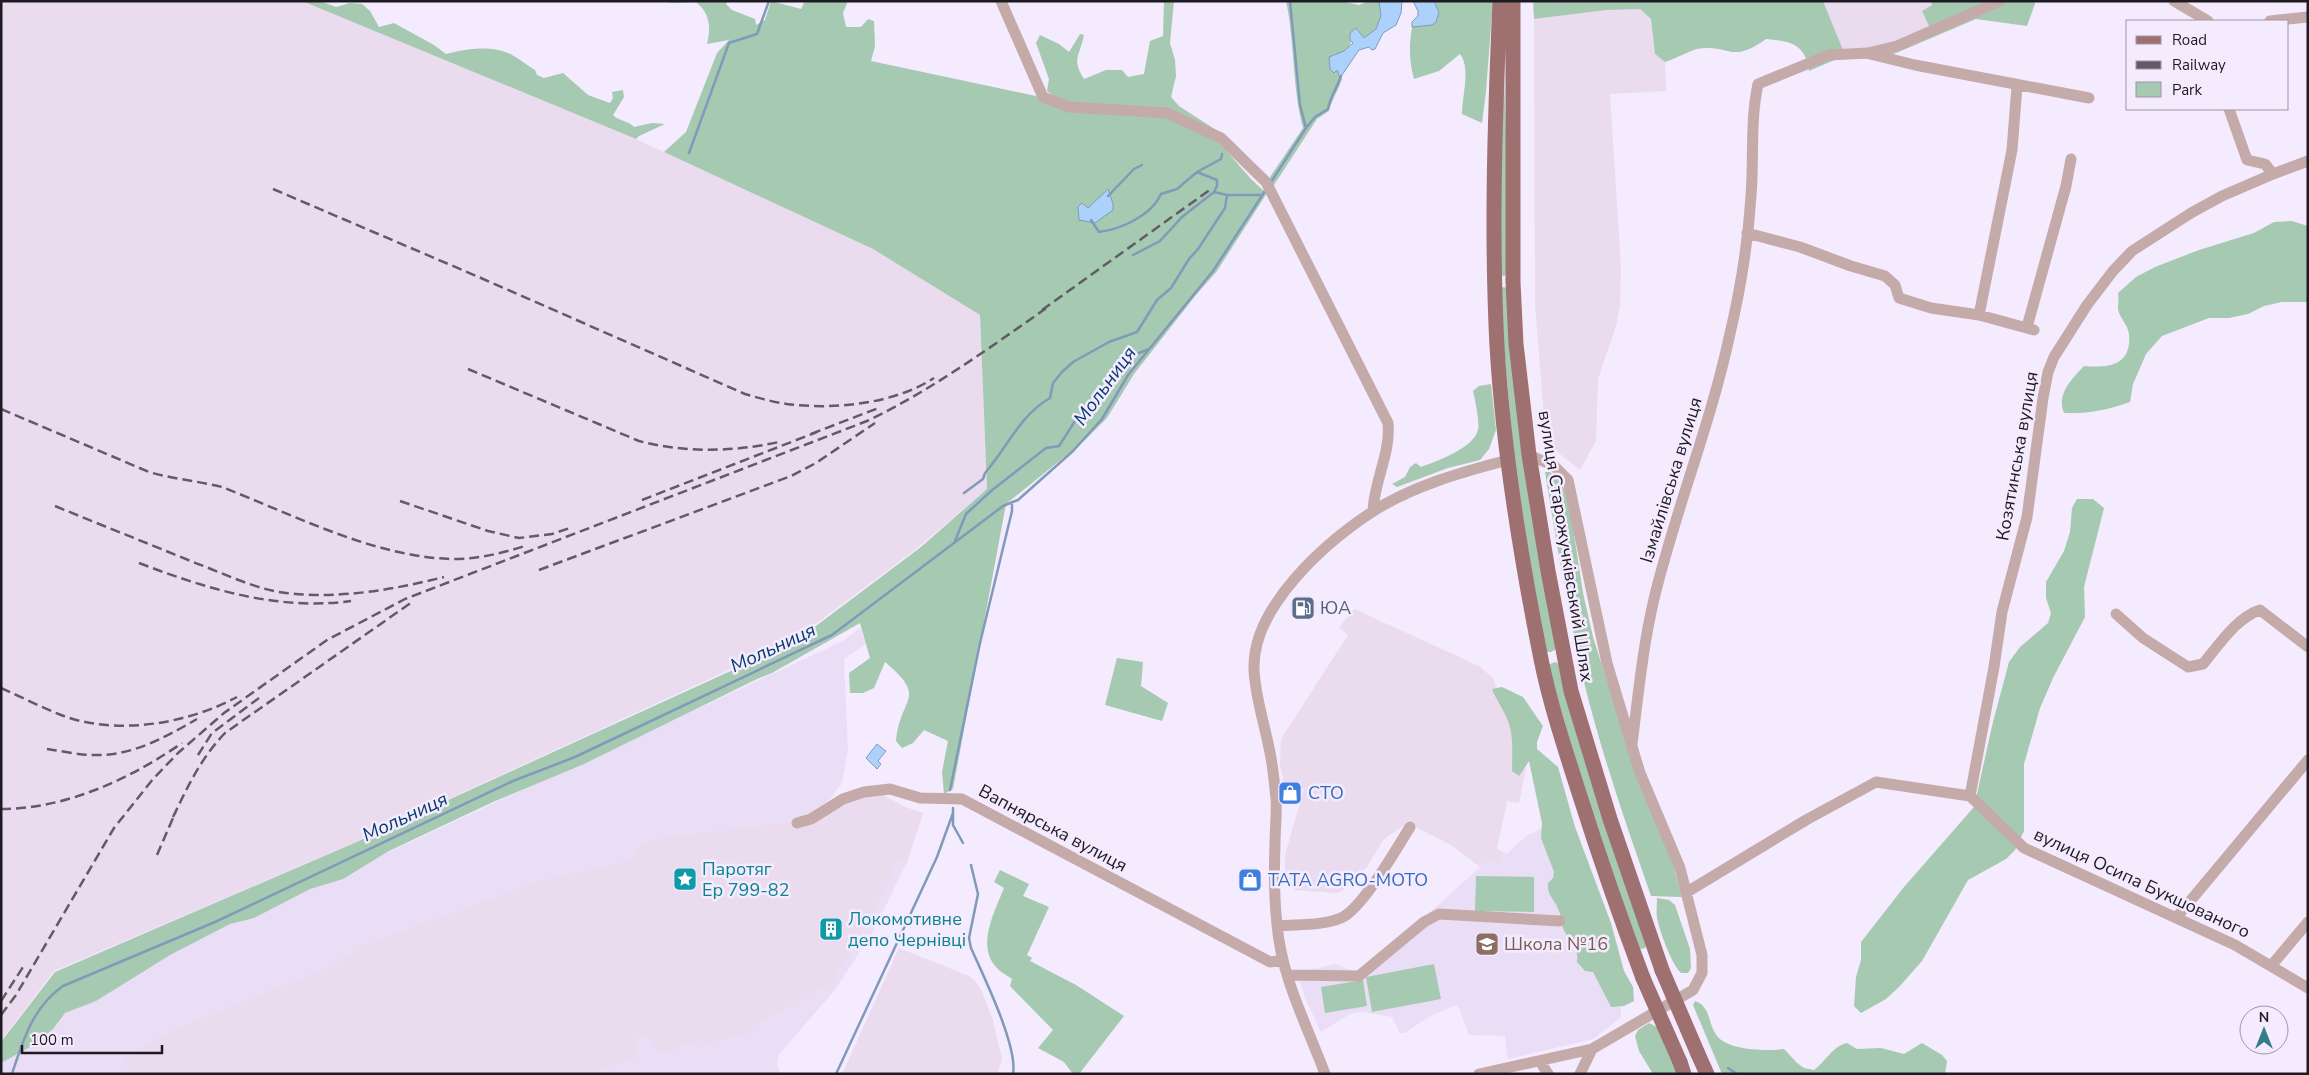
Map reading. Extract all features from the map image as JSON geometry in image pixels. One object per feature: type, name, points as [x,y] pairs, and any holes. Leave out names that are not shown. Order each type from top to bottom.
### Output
[{"type":"main road","points":[[1500,1],[1495,123],[1497,348],[1508,460],[1541,660],[1568,760],[1608,883],[1636,961],[1682,1068]]},
{"type":"main road","name":"вулиця Старожучківський Шлях","points":[[1513,1],[1513,282],[1516,344],[1529,455],[1563,655],[1587,746],[1656,954],[1706,1074]]},
{"type":"main road","points":[[1495,282],[1513,282]]},
{"type":"main road","points":[[1541,660],[1563,655]]},
{"type":"main road","points":[[1636,961],[1656,954]]},
{"type":"street","points":[[1001,1],[1043,97],[1069,107],[1167,113],[1221,138],[1266,182],[1388,424],[1389,438],[1375,487],[1373,512]]},
{"type":"street","points":[[1868,54],[1897,46],[2000,1]]},
{"type":"street","points":[[2174,1],[2206,20]]},
{"type":"street","points":[[2280,20],[2308,17]]},
{"type":"street","name":"Ізмайлівська вулиця","points":[[1592,1049],[1693,990],[1702,973],[1702,955],[1680,868],[1640,773],[1632,744],[1654,600],[1675,521],[1713,403],[1727,347],[1747,233],[1751,195],[1751,136],[1758,84],[1829,54],[1868,54]]},
{"type":"street","points":[[1868,54],[2017,86],[2089,98]]},
{"type":"street","points":[[1979,315],[2012,150],[2017,86]]},
{"type":"street","points":[[2229,110],[2247,160],[2265,164],[2273,174]]},
{"type":"street","points":[[1747,233],[1800,247],[1851,266],[1885,276],[1895,285],[1898,298],[1931,308],[1979,315],[2031,328],[2071,159]]},
{"type":"street","name":"Козятинська вулиця","points":[[1970,796],[1994,667],[2002,612],[2027,517],[2043,398],[2048,372],[2054,358],[2087,305],[2113,271],[2132,251],[2191,213],[2222,196],[2308,161]]},
{"type":"street","points":[[1529,455],[1554,466],[1568,480],[1607,663],[1632,744]]},
{"type":"street","points":[[1325,1074],[1287,975],[1277,926],[1276,800],[1270,751],[1258,697],[1254,668],[1258,644],[1264,624],[1289,585],[1327,547],[1373,512],[1421,487],[1508,460]]},
{"type":"street","points":[[2116,614],[2143,638],[2188,666],[2203,664],[2235,627],[2251,613],[2260,610],[2308,647]]},
{"type":"street","points":[[2176,918],[2308,760]]},
{"type":"street","points":[[1687,892],[1806,820],[1876,782],[1970,796]]},
{"type":"street","name":"Вапнярська вулиця","points":[[797,824],[811,819],[843,799],[864,792],[890,790],[920,798],[962,799],[1270,962],[1283,960]]},
{"type":"street","name":"вулиця Осипа Букшованого","points":[[1970,796],[2024,848],[2236,945],[2308,988]]},
{"type":"street","points":[[1277,926],[1313,923],[1344,917],[1354,908],[1383,869],[1410,827]]},
{"type":"street","points":[[1287,975],[1359,976],[1424,922],[1439,914],[1560,921]]},
{"type":"street","points":[[2272,966],[2308,922]]},
{"type":"street","points":[[1479,1074],[1592,1049]]},
{"type":"street","points":[[1580,1074],[1592,1049]]},
{"type":"street","points":[[1540,1061],[1548,1074]]},
{"type":"shaded area","points":[[1,1],[302,1],[636,139],[873,249],[980,315],[987,489],[916,549],[794,640],[342,848],[54,971],[1,1041]]},
{"type":"shaded area","points":[[1823,1],[1931,1],[1933,5],[1931,28],[1890,46],[1843,50]]},
{"type":"shaded area","points":[[1640,9],[1651,19],[1655,54],[1665,62],[1666,91],[1610,94],[1621,267],[1620,305],[1616,326],[1598,379],[1596,441],[1580,470],[1546,443],[1535,304],[1534,19],[1607,10]]},
{"type":"shaded area","points":[[1354,609],[1479,666],[1495,680],[1494,682],[1501,698],[1529,752],[1519,803],[1507,801],[1497,849],[1503,852],[1497,864],[1488,860],[1480,867],[1451,845],[1407,823],[1383,840],[1367,867],[1351,879],[1353,881],[1342,891],[1336,893],[1294,890],[1295,879],[1285,880],[1285,855],[1304,789],[1300,788],[1299,791],[1285,787],[1280,766],[1281,739],[1348,635],[1339,628]]},
{"type":"shaded area","points":[[860,628],[866,644],[844,659],[848,750],[842,782],[831,798],[812,815],[793,820],[793,828],[806,826],[881,794],[905,807],[923,813],[907,862],[871,936],[835,990],[779,1054],[777,1062],[780,1074],[1,1074],[1,1051],[51,1008],[843,641]]},
{"type":"shaded area","points":[[881,794],[905,807],[923,813],[907,862],[898,859],[871,917],[866,917],[859,937],[831,983],[824,989],[755,1024],[753,1031],[702,1046],[699,1040],[659,1054],[646,1034],[636,1037],[639,1057],[601,1069],[602,1074],[130,1074],[124,1059],[160,1038],[207,1016],[333,966],[361,946],[527,886],[529,883],[627,862],[642,844],[664,837],[790,823],[794,828],[806,826],[851,800]]},
{"type":"shaded area","name":"Школа №16","points":[[1542,828],[1572,930],[1621,1010],[1621,1017],[1593,1039],[1508,1059],[1505,1036],[1469,1035],[1459,1008],[1455,1005],[1427,1018],[1405,1033],[1400,1033],[1392,1017],[1363,1012],[1352,1013],[1321,1032],[1305,998],[1297,972],[1336,964],[1357,973],[1388,950],[1488,860],[1497,864],[1503,852],[1507,854],[1526,836]]},
{"type":"shaded area","points":[[899,948],[969,976],[975,981],[981,989],[992,1017],[1002,1059],[997,1074],[842,1074]]},
{"type":"green space","points":[[302,1],[320,1],[336,7],[350,3],[362,4],[370,11],[379,27],[394,23],[434,45],[446,54],[477,49],[493,49],[508,53],[535,70],[537,75],[544,78],[563,73],[588,95],[610,103],[613,98],[612,92],[623,90],[624,97],[613,115],[615,117],[634,127],[652,123],[665,124],[636,139]]},
{"type":"green space","points":[[661,1],[727,1],[726,4],[732,10],[755,19],[756,25],[765,20],[771,1],[801,9],[805,1],[848,1],[843,13],[846,27],[861,27],[868,19],[874,21],[875,46],[871,61],[1036,96],[1042,101],[1076,113],[1047,91],[1049,79],[1036,43],[1040,35],[1059,44],[1069,52],[1080,34],[1084,35],[1077,62],[1084,79],[1106,70],[1122,70],[1128,77],[1144,74],[1150,41],[1163,36],[1164,1],[1174,1],[1170,43],[1175,60],[1176,76],[1171,97],[1179,106],[1216,130],[1203,132],[1213,138],[1250,178],[1267,193],[1217,271],[1134,374],[1107,418],[1084,441],[1006,504],[953,789],[944,794],[942,772],[948,741],[924,730],[913,743],[902,748],[896,741],[898,726],[909,699],[909,691],[906,684],[898,674],[885,662],[874,688],[863,693],[850,693],[849,673],[870,658],[860,623],[772,673],[584,764],[493,802],[389,851],[343,879],[310,889],[254,918],[230,924],[170,955],[96,1001],[65,1013],[53,1029],[37,1043],[1,1063],[1,1042],[55,972],[352,844],[796,641],[921,547],[987,489],[980,315],[873,249],[664,152],[686,132],[717,53],[729,40],[707,44],[709,27],[707,16],[696,2],[672,3]]},
{"type":"green space","points":[[1286,1],[1341,1],[1359,5],[1368,1],[1379,1],[1381,16],[1376,29],[1364,38],[1356,28],[1353,39],[1337,69],[1342,79],[1329,111],[1317,119],[1272,188],[1268,180],[1303,128],[1299,112]]},
{"type":"green space","points":[[1434,1],[1493,1],[1482,123],[1462,114],[1465,67],[1460,54],[1439,71],[1414,79],[1410,53],[1412,27],[1432,25],[1436,22],[1436,4]]},
{"type":"green space","points":[[1533,1],[1823,1],[1843,50],[1890,46],[1930,28],[1922,11],[1932,5],[1931,1],[2036,1],[2027,26],[1976,19],[1882,59],[1839,58],[1809,71],[1804,55],[1795,46],[1782,41],[1766,39],[1745,51],[1697,49],[1665,62],[1655,54],[1651,19],[1640,9],[1607,10],[1534,19]]},
{"type":"green space","points":[[1502,4],[1510,274],[1503,276],[1498,273]]},
{"type":"green space","points":[[2292,221],[2308,226],[2308,302],[2282,302],[2264,306],[2248,314],[2229,318],[2209,318],[2162,336],[2146,354],[2133,384],[2130,402],[2097,411],[2064,413],[2062,399],[2066,387],[2084,366],[2102,366],[2117,363],[2127,353],[2129,334],[2118,309],[2118,293],[2136,277],[2155,267],[2199,250],[2254,233],[2274,222]]},
{"type":"green space","points":[[1504,287],[1510,290],[1556,649],[1551,652],[1546,652],[1544,649],[1514,460],[1499,289]]},
{"type":"green space","points":[[1491,384],[1496,430],[1489,449],[1480,460],[1448,468],[1397,487],[1392,484],[1405,477],[1410,467],[1416,463],[1421,467],[1454,453],[1470,443],[1478,430],[1473,391],[1479,386]]},
{"type":"green space","points":[[1545,472],[1550,472],[1558,478],[1568,495],[1583,593],[1593,637],[1637,776],[1671,857],[1682,897],[1651,896],[1614,788],[1583,678],[1562,575]]},
{"type":"green space","points":[[2077,499],[2093,499],[2104,508],[2084,587],[2085,617],[2053,678],[2040,708],[2024,764],[2024,831],[2015,850],[2006,859],[1968,880],[1922,961],[1899,987],[1886,999],[1861,1013],[1854,1006],[1856,977],[1861,960],[1861,942],[1904,887],[1974,807],[2009,662],[2020,647],[2048,623],[2051,613],[2046,598],[2046,582],[2064,551],[2070,532],[2072,508]]},
{"type":"green space","points":[[1117,658],[1143,662],[1141,686],[1168,703],[1162,721],[1105,705]]},
{"type":"green space","points":[[1555,662],[1559,664],[1647,943],[1645,948],[1636,947],[1594,823],[1548,665]]},
{"type":"green space","points":[[1502,687],[1523,697],[1543,726],[1537,742],[1537,749],[1558,767],[1575,827],[1611,923],[1624,971],[1633,987],[1634,1001],[1624,1006],[1611,1007],[1593,972],[1585,971],[1577,962],[1576,950],[1564,931],[1559,911],[1548,887],[1554,872],[1541,838],[1542,823],[1529,761],[1519,776],[1512,771],[1510,727],[1492,689]]},
{"type":"green space","points":[[1000,870],[1029,884],[1023,896],[1049,907],[1027,955],[1032,958],[1030,961],[1076,985],[1124,1016],[1079,1074],[1073,1074],[1064,1062],[1038,1048],[1053,1030],[1010,986],[1012,979],[998,969],[990,958],[987,938],[989,928],[1004,888],[994,882]]},
{"type":"green space","points":[[1476,876],[1534,877],[1534,912],[1475,911]]},
{"type":"green space","points":[[1657,898],[1669,900],[1675,905],[1690,949],[1691,968],[1688,973],[1681,973],[1666,947],[1657,918]]},
{"type":"green space","points":[[1434,964],[1441,999],[1372,1012],[1366,977]]},
{"type":"green space","points":[[1363,980],[1367,1006],[1325,1013],[1321,987]]},
{"type":"green space","points":[[1695,1001],[1700,1003],[1707,1011],[1714,1032],[1723,1041],[1730,1045],[1749,1049],[1784,1049],[1804,1068],[1814,1070],[1834,1050],[1847,1043],[1857,1049],[1881,1048],[1904,1054],[1922,1043],[1942,1055],[1947,1061],[1945,1074],[1722,1074],[1693,1005]]},
{"type":"green space","points":[[1649,1023],[1659,1028],[1681,1074],[1653,1074],[1639,1051],[1635,1036],[1638,1030]]},
{"type":"water","points":[[1379,1],[1402,1],[1401,13],[1396,25],[1383,33],[1375,49],[1372,50],[1369,47],[1359,50],[1340,78],[1337,70],[1334,73],[1330,69],[1329,57],[1344,51],[1353,43],[1350,40],[1350,33],[1356,28],[1364,38],[1376,29],[1381,16]]},
{"type":"water","points":[[1413,1],[1434,1],[1439,12],[1436,22],[1432,25],[1412,27],[1412,22],[1418,16],[1418,11]]},
{"type":"water","points":[[1108,189],[1113,210],[1095,223],[1079,220],[1078,207],[1082,203],[1088,208]]},
{"type":"water","points":[[877,744],[886,751],[878,761],[881,764],[877,769],[866,758]]},
{"type":"waterway","points":[[689,153],[729,43],[757,34],[769,1]]},
{"type":"waterway","name":"Мольниця","points":[[1271,182],[1306,128],[1300,105],[1290,1]]},
{"type":"waterway","points":[[1306,128],[1315,117],[1328,109],[1341,76]]},
{"type":"waterway","points":[[1197,172],[1221,159],[1222,154]]},
{"type":"waterway","points":[[1108,196],[1134,169],[1142,165]]},
{"type":"waterway","points":[[1091,220],[1099,232],[1117,228],[1135,220],[1151,208],[1161,194],[1177,189],[1197,172],[1217,180],[1214,192],[1182,217],[1160,241],[1133,255]]},
{"type":"waterway","name":"Мольниця","points":[[12,1074],[30,1025],[44,1004],[63,986],[215,922],[513,781],[575,757],[832,635],[1003,506],[1018,500],[1073,451],[1102,419],[1128,375],[1213,271],[1265,191]]},
{"type":"waterway","points":[[1214,192],[1227,195],[1262,195]]},
{"type":"waterway","points":[[964,493],[983,479],[985,473],[1030,413],[1050,398],[1053,383],[1062,372],[1073,362],[1109,342],[1137,332],[1157,300],[1171,288],[1225,208],[1227,195]]},
{"type":"waterway","points":[[955,541],[966,514],[991,491],[1046,448],[1059,446],[1077,418],[1110,388],[1124,363],[1134,355],[1149,349]]},
{"type":"waterway","points":[[950,790],[980,643],[1012,511],[1012,502]]},
{"type":"waterway","points":[[953,808],[953,825],[963,843]]},
{"type":"waterway","points":[[836,1074],[937,857],[953,813]]},
{"type":"waterway","points":[[971,865],[978,894],[969,938],[971,948],[1005,1029],[1013,1062],[1013,1074]]},
{"type":"waterway","points":[[1728,1068],[1737,1074]]},
{"type":"railway","points":[[273,189],[745,394],[787,404],[805,406],[844,405],[863,403],[901,394],[934,378]]},
{"type":"railway","points":[[1042,310],[1211,189]]},
{"type":"railway","points":[[1,1015],[16,995],[114,828],[153,779],[178,753],[224,713],[327,640],[405,599],[867,421],[937,382],[1048,307]]},
{"type":"railway","points":[[468,369],[639,441],[656,445],[709,450],[744,448],[779,442]]},
{"type":"railway","points":[[811,434],[881,407]]},
{"type":"railway","points":[[1,409],[149,472],[222,487],[306,522],[365,543],[395,551],[425,557],[463,559],[490,555],[525,546]]},
{"type":"railway","points":[[539,570],[791,476],[816,463],[875,423]]},
{"type":"railway","points":[[642,500],[817,432]]},
{"type":"railway","points":[[400,501],[488,531],[519,538],[552,534],[573,527]]},
{"type":"railway","points":[[55,506],[239,580],[274,591],[306,595],[346,594],[405,586],[444,577]]},
{"type":"railway","points":[[139,563],[165,573],[243,596],[297,603],[351,601]]},
{"type":"railway","points":[[173,817],[202,762],[225,733],[412,602]]},
{"type":"railway","points":[[1,688],[61,715],[105,725],[128,726],[174,720],[196,714],[237,697]]},
{"type":"railway","points":[[198,755],[212,733],[259,698]]},
{"type":"railway","points":[[47,749],[76,754],[108,755],[135,749],[160,739],[197,719]]},
{"type":"railway","points":[[1,809],[49,804],[96,790],[141,768],[182,743]]},
{"type":"railway","points":[[157,855],[176,811]]},
{"type":"railway","points":[[1,1001],[25,964]]},
{"type":"place","name":"ЮА","points":[[1303,608]]},
{"type":"place","name":"СТО","points":[[1290,793]]},
{"type":"place","name":"Паротяг Ер 799-82","points":[[685,879]]},
{"type":"place","name":"TATA AGRO-MOTO","points":[[1250,880]]},
{"type":"place","name":"Локомотивне депо Чернівці","points":[[831,929]]},
{"type":"place","name":"Школа №16","points":[[1487,944]]}]
